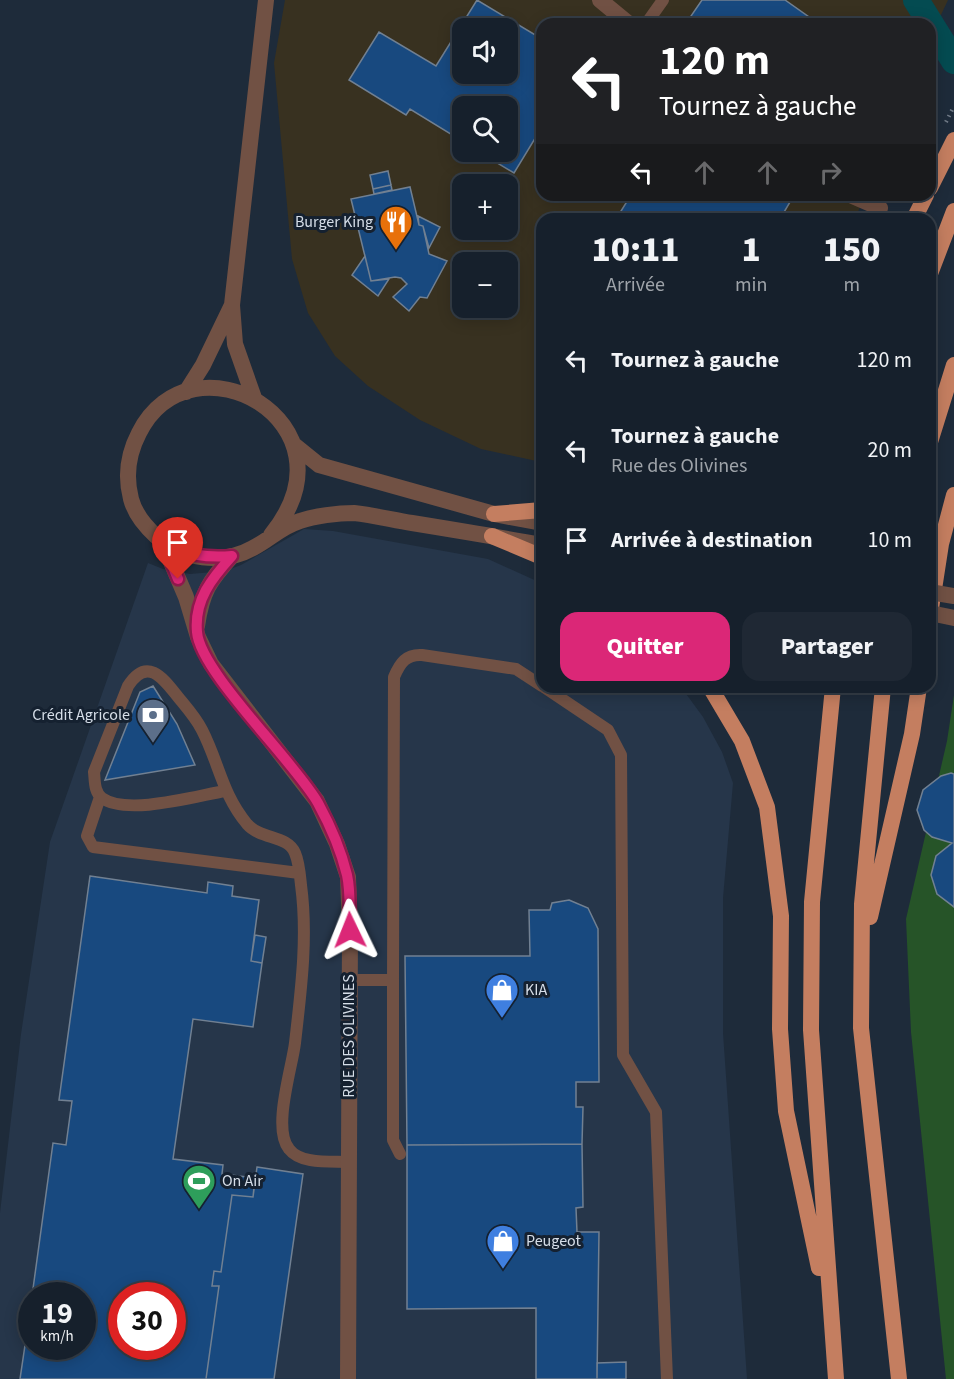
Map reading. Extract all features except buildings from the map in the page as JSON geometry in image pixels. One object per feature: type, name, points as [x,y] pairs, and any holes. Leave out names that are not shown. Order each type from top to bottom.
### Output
[{"type":"highway","points":[[936,176],[954,140]]},
{"type":"highway","points":[[936,258],[954,212]]},
{"type":"highway","points":[[936,423],[954,365]]},
{"type":"highway","points":[[936,576],[941,544],[954,495]]},
{"type":"highway","points":[[494,514],[536,510]]},
{"type":"highway","points":[[492,536],[536,554]]},
{"type":"highway","points":[[714,693],[742,741],[767,807],[781,916],[780,1029],[786,1110],[831,1328]]},
{"type":"highway","points":[[832,693],[812,902],[811,1006],[836,1379]]},
{"type":"highway","points":[[882,693],[862,904],[861,1028],[898,1379]]},
{"type":"highway","points":[[861,1028],[870,914],[912,734],[918,693]]},
{"type":"street","points":[[254,398],[235,344],[232,305],[266,0]]},
{"type":"street","points":[[603,1],[622,18]]},
{"type":"street","points":[[864,201],[880,208]]},
{"type":"street","points":[[186,392],[203,365],[232,305]]},
{"type":"street","points":[[271,535],[287,516],[296,493],[298,468],[293,444],[284,426],[270,410],[254,398],[232,390],[209,388],[186,392],[162,404],[144,423],[131,447],[127,474],[136,508],[144,524],[163,543],[184,554],[208,558],[232,556],[253,548],[271,535],[299,521],[352,513],[536,543]]},
{"type":"street","points":[[293,444],[318,465],[494,514],[536,522]]},
{"type":"street","name":"RUE DES OLIVINES","points":[[163,543],[211,664],[317,801],[337,844],[348,877],[350,980],[348,1379]]},
{"type":"street","points":[[196,630],[201,597],[211,579],[232,556]]},
{"type":"street","points":[[936,593],[954,596]]},
{"type":"street","points":[[936,615],[954,618]]},
{"type":"lane","points":[[650,18],[663,0]]},
{"type":"lane","points":[[400,1154],[393,1140],[394,677],[405,659],[413,654],[516,669],[536,682]]},
{"type":"lane","points":[[225,791],[156,804],[113,803],[100,797],[95,787],[94,772],[134,676],[146,671],[154,672],[165,681],[202,730],[225,791],[248,825],[262,836],[284,840],[295,852],[306,922],[295,1043],[283,1118],[283,1138],[290,1151],[305,1159],[349,1162]]},
{"type":"lane","points":[[553,693],[608,730],[621,755],[623,1054],[656,1112],[667,1379]]},
{"type":"lane","points":[[100,797],[87,836],[93,847],[299,873]]},
{"type":"lane","points":[[350,980],[393,980]]},
{"type":"shaded area","points":[[285,0],[948,0],[936,25],[936,18],[536,18],[536,201],[862,201],[858,213],[536,213],[536,461],[481,449],[420,420],[368,386],[335,356],[308,313],[292,259],[274,63]]},
{"type":"shaded area","points":[[304,529],[333,531],[488,559],[536,581],[536,693],[685,693],[703,717],[722,752],[733,783],[723,898],[723,1033],[747,1379],[0,1379],[0,1213],[21,1034],[50,842],[148,563],[163,569],[190,574],[225,571],[241,565]]},
{"type":"green space","points":[[954,695],[954,1379],[946,1379],[911,1032],[906,919],[947,741]]},
{"type":"waterway","points":[[916,0],[927,18]]},
{"type":"waterway","points":[[936,32],[954,61]]},
{"type":"place","name":"Burger King","points":[[396,251]]},
{"type":"place","name":"Crédit Agricole","points":[[153,744]]},
{"type":"place","name":"KIA","points":[[502,1019]]},
{"type":"place","name":"On Air","points":[[199,1210]]},
{"type":"place","name":"Peugeot","points":[[503,1270]]},
{"type":"route","points":[[178,579],[163,543],[184,554],[208,558],[232,556],[211,579],[201,597],[196,630],[198,637],[211,664],[317,801],[337,844],[348,877],[350,930]]}]
